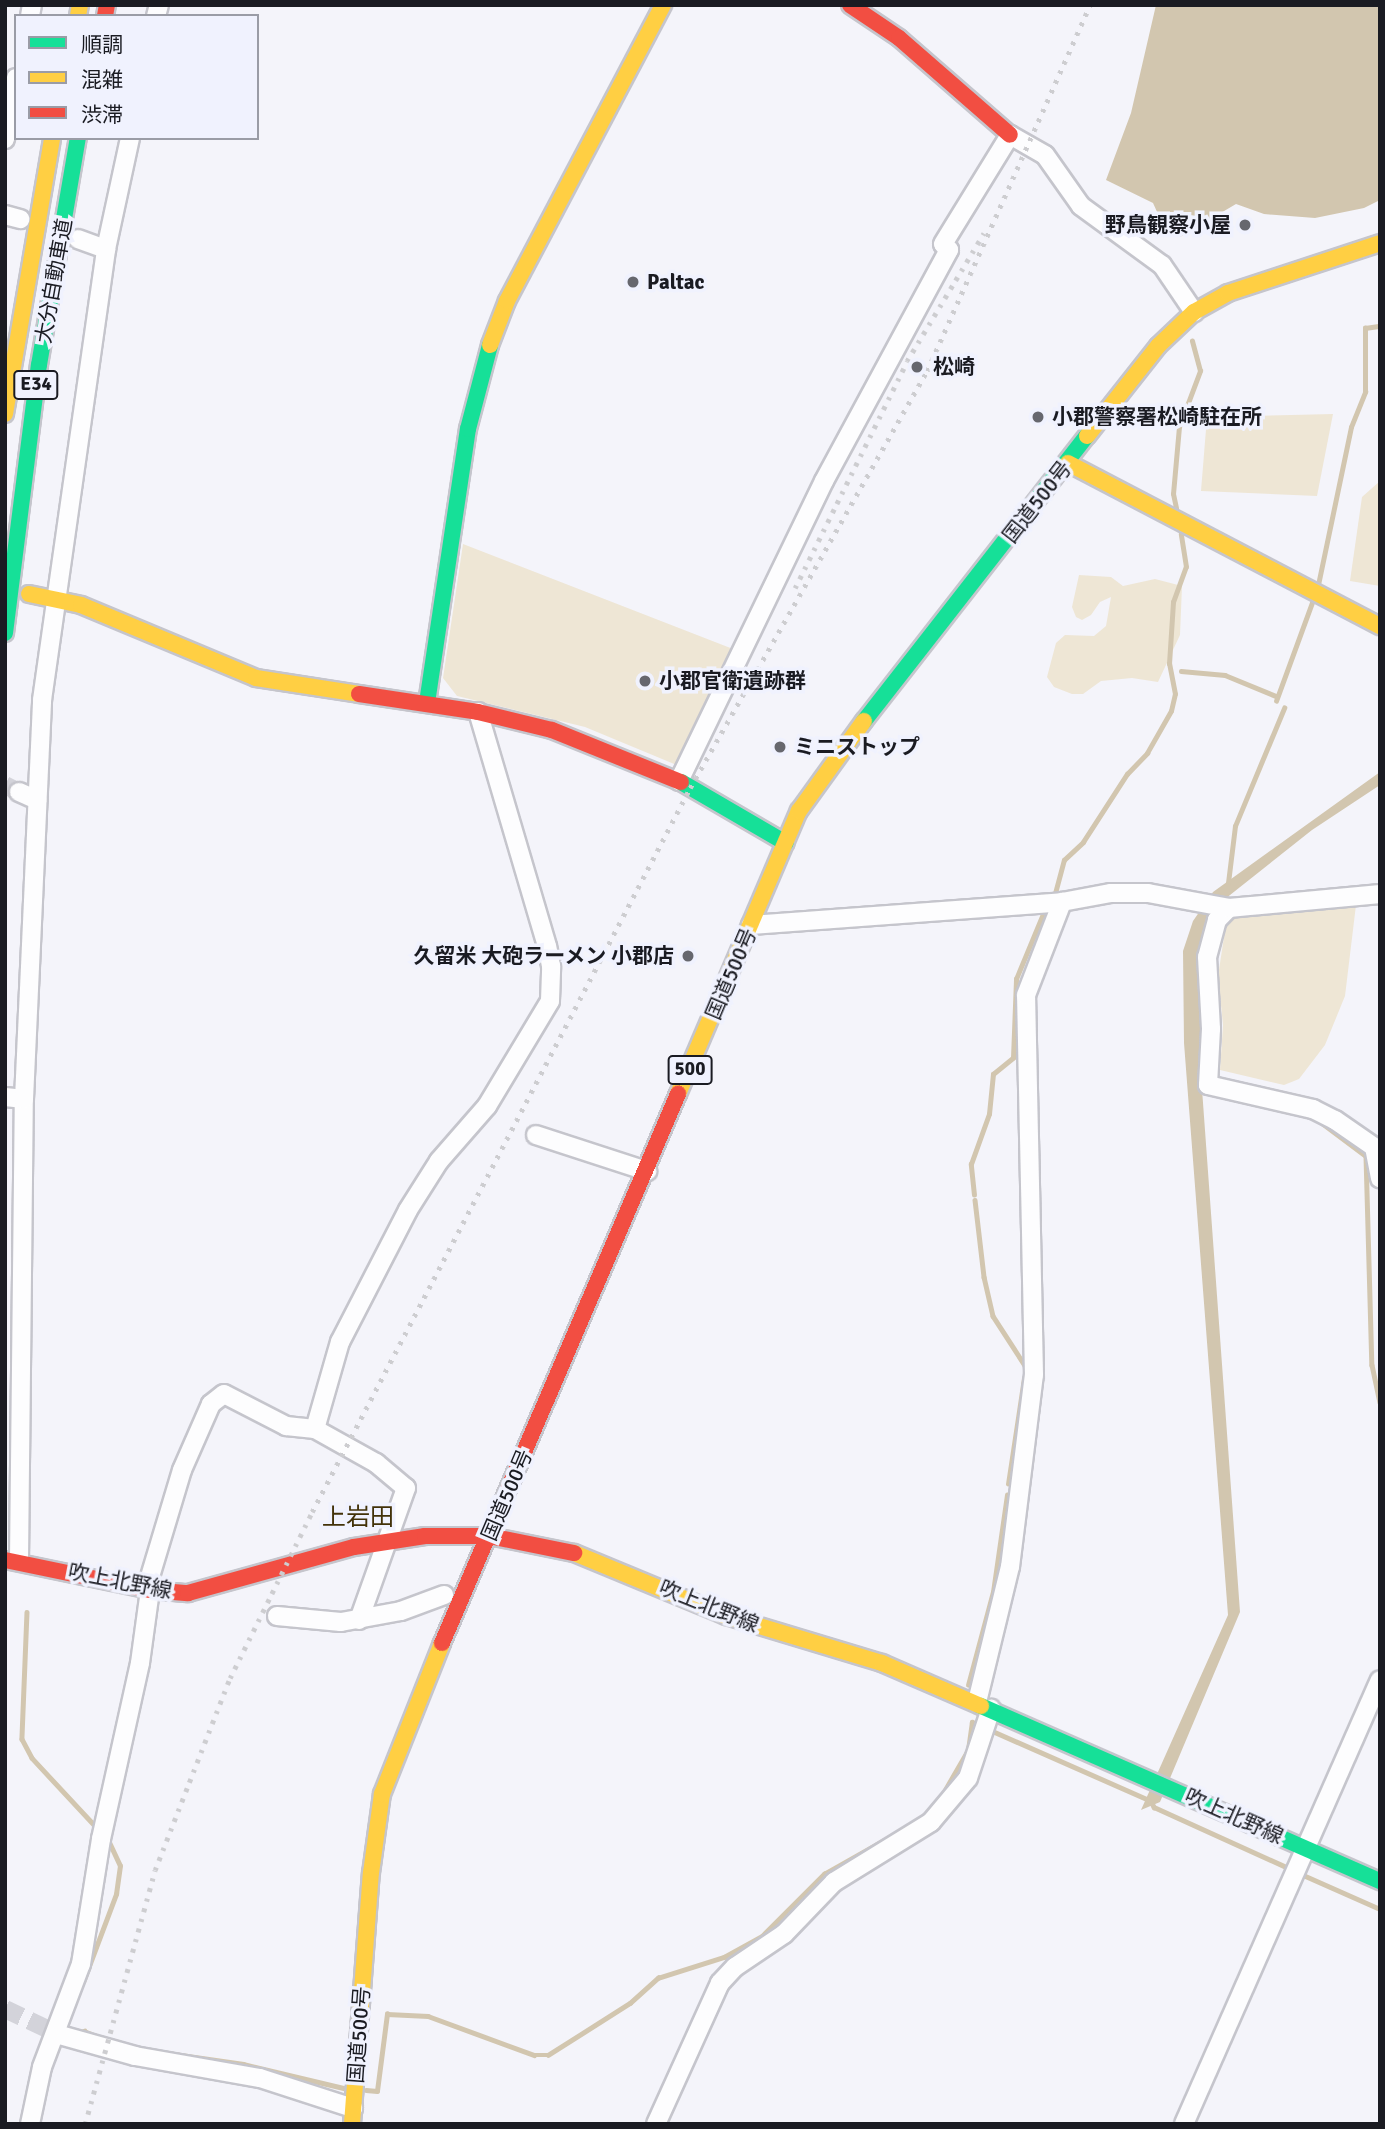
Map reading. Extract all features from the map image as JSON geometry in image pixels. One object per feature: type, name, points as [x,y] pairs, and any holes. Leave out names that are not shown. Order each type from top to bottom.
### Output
[{"type":"main road","points":[[427,703],[468,429],[483,364],[507,301],[663,5]]},
{"type":"main road","points":[[850,5],[899,38],[1010,135]]},
{"type":"main road","name":"大分自動車道","points":[[5,414],[52,140]]},
{"type":"main road","name":"大分自動車道","points":[[5,633],[39,365],[78,140]]},
{"type":"main road","name":"国道500号","points":[[356,2118],[371,1873],[382,1794],[489,1536],[799,811],[826,770],[1158,346],[1194,312],[1264,279],[1380,243]]},
{"type":"main road","points":[[1068,463],[1380,626]]},
{"type":"main road","points":[[29,594],[53,596],[256,678],[427,703],[552,730],[679,781],[786,843]]},
{"type":"main road","name":"吹上北野線","points":[[12,1560],[148,1590],[188,1593],[330,1553],[386,1542],[489,1536],[598,1560],[726,1616],[882,1663],[984,1705],[1380,1881]]},
{"type":"street","points":[[5,139],[14,89]]},
{"type":"street","points":[[679,781],[824,481],[949,250],[943,244],[1010,135],[1045,155],[1081,206],[1162,265],[1194,312]]},
{"type":"street","points":[[12,1560],[24,1099],[37,800],[53,596],[106,249],[130,140]]},
{"type":"street","points":[[78,239],[106,249]]},
{"type":"street","points":[[315,1429],[340,1342],[408,1210],[439,1161],[487,1105],[550,1001],[551,966],[547,946],[478,712]]},
{"type":"street","points":[[19,792],[37,800]]},
{"type":"street","points":[[751,925],[1062,902],[1111,893],[1148,893],[1229,908],[1380,894]]},
{"type":"street","points":[[656,2124],[720,1983],[735,1966],[784,1934],[834,1882],[931,1822],[968,1778],[1010,1567],[1034,1375],[1026,995],[1062,902]]},
{"type":"street","points":[[1229,908],[1217,920],[1207,957],[1211,1029],[1208,1085],[1313,1109],[1335,1120],[1374,1147],[1380,1178]]},
{"type":"street","points":[[5,1097],[24,1099]]},
{"type":"street","points":[[536,1135],[647,1171]]},
{"type":"street","points":[[30,2124],[41,2067],[80,1964],[101,1839],[140,1663],[148,1590],[182,1470],[217,1395],[224,1394],[286,1426],[315,1429],[376,1463],[407,1488],[359,1620]]},
{"type":"street","points":[[277,1616],[359,1620],[444,1595]]},
{"type":"street","points":[[1184,2124],[1380,1680]]},
{"type":"street","points":[[60,2035],[135,2056],[260,2078],[356,2118]]},
{"type":"shaded area","points":[[1156,5],[1380,5],[1380,200],[1364,208],[1315,218],[1264,214],[1236,204],[1180,237],[1168,236],[1153,203],[1106,180],[1131,113]]},
{"type":"shaded area","points":[[1333,414],[1317,496],[1201,491],[1207,417]]},
{"type":"shaded area","points":[[1380,481],[1380,586],[1350,581],[1362,497]]},
{"type":"shaded area","points":[[463,544],[733,649],[679,766],[585,727],[457,696],[443,678]]},
{"type":"shaded area","points":[[1079,575],[1111,577],[1123,586],[1155,579],[1182,586],[1180,635],[1158,682],[1132,678],[1101,681],[1083,694],[1072,694],[1054,687],[1047,677],[1056,643],[1065,635],[1094,636],[1106,626],[1111,597],[1100,602],[1091,615],[1082,620],[1076,617],[1072,607]]},
{"type":"shaded area","points":[[1380,772],[1380,785],[1312,830],[1225,899],[1205,930],[1200,949],[1202,1089],[1240,1612],[1160,1802],[1141,1810],[1228,1615],[1184,1043],[1183,951],[1193,921],[1213,892]]},
{"type":"shaded area","points":[[1356,905],[1345,996],[1325,1045],[1299,1079],[1284,1085],[1220,1070],[1223,1025],[1218,976],[1226,924],[1239,914]]},
{"type":"waterway","points":[[1318,585],[1351,427],[1365,392],[1365,328],[1380,326]]},
{"type":"waterway","points":[[1176,508],[1173,494],[1179,427],[1200,371],[1192,341]]},
{"type":"waterway","points":[[1054,897],[1064,860],[1083,842],[1127,774],[1147,753],[1171,711],[1175,694],[1169,664],[1173,602],[1186,567],[1181,534]]},
{"type":"waterway","points":[[1276,701],[1313,600]]},
{"type":"waterway","points":[[1181,671],[1225,675],[1276,696]]},
{"type":"waterway","points":[[1228,883],[1235,826],[1284,708]]},
{"type":"waterway","points":[[974,1195],[971,1164],[989,1114],[993,1074],[1013,1058],[1016,979],[1045,909]]},
{"type":"waterway","points":[[1215,1079],[1284,1094]]},
{"type":"waterway","points":[[1318,1120],[1366,1156],[1372,1365],[1380,1402]]},
{"type":"waterway","points":[[975,1200],[984,1277],[993,1316],[1026,1367]]},
{"type":"waterway","points":[[1008,1484],[1024,1378]]},
{"type":"waterway","points":[[968,1685],[993,1592],[1007,1495]]},
{"type":"waterway","points":[[27,1612],[22,1739],[32,1758],[99,1830]]},
{"type":"waterway","points":[[366,2090],[377,2091],[387,2014],[428,2016],[534,2055],[548,2055],[630,2003],[658,1978],[724,1957],[762,1936],[824,1874],[923,1818],[942,1795],[968,1750],[972,1722],[980,1726]]},
{"type":"waterway","points":[[988,1729],[1151,1801],[1154,1807],[1293,1870]]},
{"type":"waterway","points":[[83,1982],[116,1894],[120,1866],[106,1836]]},
{"type":"waterway","points":[[1301,1874],[1380,1909]]},
{"type":"waterway","points":[[77,2034],[84,2031],[104,2039]]},
{"type":"waterway","points":[[167,2053],[243,2064],[344,2088]]},
{"type":"tunnel","points":[[5,785],[19,792]]},
{"type":"tunnel","points":[[5,2009],[60,2035]]},
{"type":"railway","points":[[85,2124],[155,1870],[230,1678],[312,1512],[690,788],[927,371],[1090,5]]},
{"type":"railway","points":[[795,588],[907,361],[984,233]]},
{"type":"traffic: fast","points":[[5,633],[39,365],[78,140]]},
{"type":"traffic: fast","points":[[427,703],[468,429],[490,345]]},
{"type":"traffic: fast","points":[[864,721],[1087,436]]},
{"type":"traffic: fast","points":[[681,782],[786,843]]},
{"type":"traffic: fast","points":[[981,1706],[1380,1881]]},
{"type":"traffic: slow","points":[[78,14],[80,5]]},
{"type":"traffic: slow","points":[[490,345],[507,301],[663,5]]},
{"type":"traffic: slow","points":[[5,414],[52,140]]},
{"type":"traffic: slow","points":[[1087,436],[1158,346],[1194,312],[1228,293],[1380,243]]},
{"type":"traffic: slow","points":[[1068,463],[1380,626]]},
{"type":"traffic: slow","points":[[29,594],[81,605],[256,678],[359,694]]},
{"type":"traffic: slow","points":[[678,1094],[799,811],[864,721]]},
{"type":"traffic: slow","points":[[574,1553],[726,1616],[882,1663],[981,1706]]},
{"type":"traffic: slow","points":[[352,2124],[371,1873],[382,1794],[442,1643]]},
{"type":"traffic: jam","points":[[105,14],[107,5]]},
{"type":"traffic: jam","points":[[850,5],[899,38],[1010,135]]},
{"type":"traffic: jam","points":[[359,694],[478,712],[552,730],[681,782]]},
{"type":"traffic: jam","points":[[442,1643],[678,1094]]},
{"type":"traffic: jam","points":[[5,1560],[150,1590],[188,1593],[354,1547],[425,1536],[489,1536],[574,1553]]},
{"type":"place","name":"野鳥観察小屋","points":[[1245,225]]},
{"type":"place","name":"Paltac","points":[[633,282]]},
{"type":"place","name":"松崎","points":[[917,367]]},
{"type":"place","name":"小郡警察署松崎駐在所","points":[[1038,417]]},
{"type":"place","name":"小郡官衛遺跡群","points":[[645,681]]},
{"type":"place","name":"ミニストップ","points":[[780,747]]},
{"type":"place","name":"久留米 大砲ラーメン 小郡店","points":[[688,956]]},
{"type":"district","name":"上岩田","points":[[358,1518]]}]
